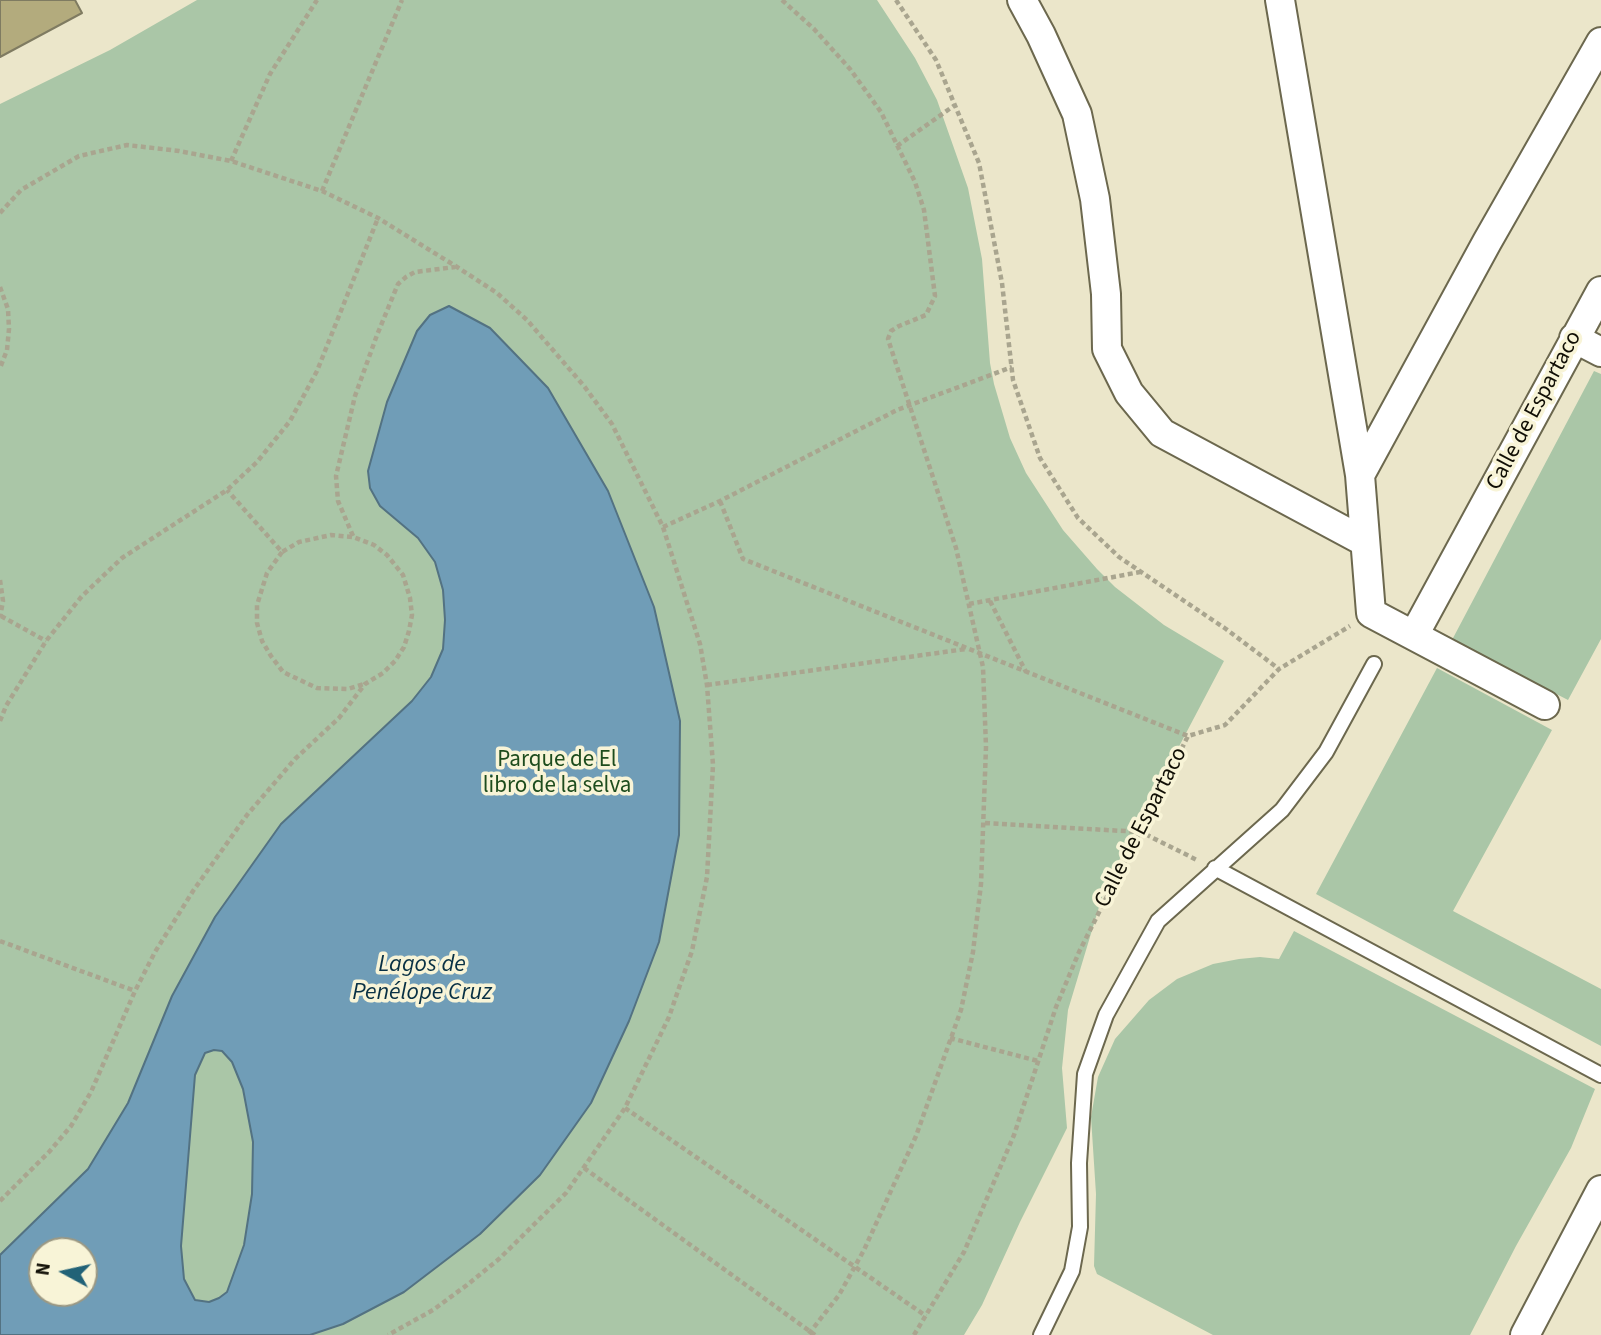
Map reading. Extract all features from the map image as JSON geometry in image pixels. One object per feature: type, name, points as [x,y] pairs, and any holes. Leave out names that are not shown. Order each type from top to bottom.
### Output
[{"type":"street","points":[[1022,0],[1077,114],[1095,199],[1106,294],[1107,349],[1129,393],[1163,433],[1365,542]]},
{"type":"street","points":[[1280,0],[1360,475],[1371,613],[1545,705]]},
{"type":"street","points":[[1360,475],[1487,242],[1601,42]]},
{"type":"street","name":"Calle de Espartaco","points":[[1414,635],[1601,291]]},
{"type":"street","points":[[1574,338],[1601,352]]},
{"type":"street","points":[[1524,1335],[1601,1190]]},
{"type":"lane","points":[[1041,1335],[1072,1270],[1080,1227],[1079,1163],[1085,1074],[1106,1015],[1158,921],[1282,810],[1326,752],[1374,664]]},
{"type":"lane","points":[[1215,869],[1601,1074]]},
{"type":"path","points":[[231,161],[271,75],[317,0]]},
{"type":"path","points":[[322,191],[402,0]]},
{"type":"path","points":[[584,1168],[811,1334],[855,1267],[916,1136],[961,1010],[973,951],[985,823],[983,667],[956,548],[888,339],[891,331],[926,315],[935,296],[924,210],[915,181],[881,112],[850,69],[814,29],[782,0]]},
{"type":"path","points":[[896,0],[936,60],[979,163],[1002,283],[1013,380],[1040,458],[1078,518],[1119,557],[1279,669]]},
{"type":"path","points":[[897,146],[955,105]]},
{"type":"path","points":[[0,213],[21,190],[79,156],[127,145],[231,161],[322,191],[378,218],[457,267],[498,293],[527,320],[584,386],[612,424],[663,527],[700,644],[707,685],[713,765],[707,877],[692,951],[669,1017],[625,1108],[566,1193],[499,1259],[433,1310],[388,1335]]},
{"type":"path","points":[[0,721],[46,641],[82,596],[122,558],[227,490],[257,462],[290,421],[317,371],[378,218]]},
{"type":"path","points":[[353,537],[338,501],[336,476],[355,396],[377,335],[398,284],[406,277],[415,272],[457,267]]},
{"type":"path","points":[[0,287],[8,309],[9,329],[7,350],[0,368]]},
{"type":"path","points":[[663,527],[911,405],[1012,367]]},
{"type":"path","points":[[227,490],[282,552]]},
{"type":"path","points":[[720,501],[743,559],[1188,736]]},
{"type":"path","points":[[315,537],[353,537],[374,545],[387,555],[403,575],[412,615],[404,647],[383,673],[365,684],[348,689],[317,688],[283,672],[271,656],[262,641],[257,623],[257,605],[267,573],[282,552],[315,537]]},
{"type":"path","points":[[969,604],[1142,572]]},
{"type":"path","points":[[0,580],[3,601],[0,617],[46,641]]},
{"type":"path","points":[[990,601],[1027,672]]},
{"type":"path","name":"Calle de Espartaco","points":[[914,1335],[964,1252],[1014,1135],[1055,1007],[1079,952],[1188,736],[1225,725],[1279,669],[1371,613]]},
{"type":"path","points":[[707,685],[968,649]]},
{"type":"path","points":[[0,1201],[71,1126],[91,1091],[135,990],[193,891],[247,815],[295,759],[340,718],[365,684]]},
{"type":"path","points":[[985,823],[1141,832],[1215,869]]},
{"type":"path","points":[[0,941],[135,990]]},
{"type":"path","points":[[950,1038],[1038,1061]]},
{"type":"path","points":[[625,1108],[926,1316]]},
{"type":"green space","name":"Parque de El libro de la selva","points":[[197,0],[877,0],[915,58],[937,100],[968,188],[982,259],[994,384],[1010,438],[1026,473],[1063,530],[1115,587],[1164,625],[1224,661],[1105,887],[1068,1010],[1062,1068],[1067,1128],[982,1305],[964,1335],[0,1335],[0,104],[110,50]]},
{"type":"green space","points":[[1594,371],[1601,374],[1601,639],[1568,700],[1452,640]]},
{"type":"green space","points":[[1437,668],[1552,730],[1453,911],[1601,989],[1601,1046],[1316,894]]},
{"type":"green space","points":[[1294,931],[1595,1089],[1571,1148],[1470,1335],[1213,1335],[1097,1274],[1094,1266],[1096,1194],[1091,1117],[1098,1077],[1115,1039],[1149,1000],[1177,979],[1213,964],[1260,957],[1279,959]]},
{"type":"water","name":"Lagos de Penélope Cruz","points":[[449,306],[490,328],[548,388],[608,491],[654,607],[680,721],[679,835],[659,942],[629,1021],[591,1103],[540,1175],[480,1234],[404,1292],[343,1324],[310,1335],[0,1335],[0,1255],[88,1169],[128,1103],[172,996],[215,917],[281,824],[412,701],[431,677],[443,649],[443,590],[435,562],[418,538],[380,506],[370,488],[368,471],[387,402],[417,331],[430,315]],"holes":[[[222,1051],[232,1062],[243,1089],[253,1142],[252,1194],[244,1245],[227,1292],[209,1302],[195,1300],[184,1279],[181,1246],[195,1075],[205,1053]]]},
{"type":"building","points":[[0,0],[75,0],[82,13],[0,57]]}]
